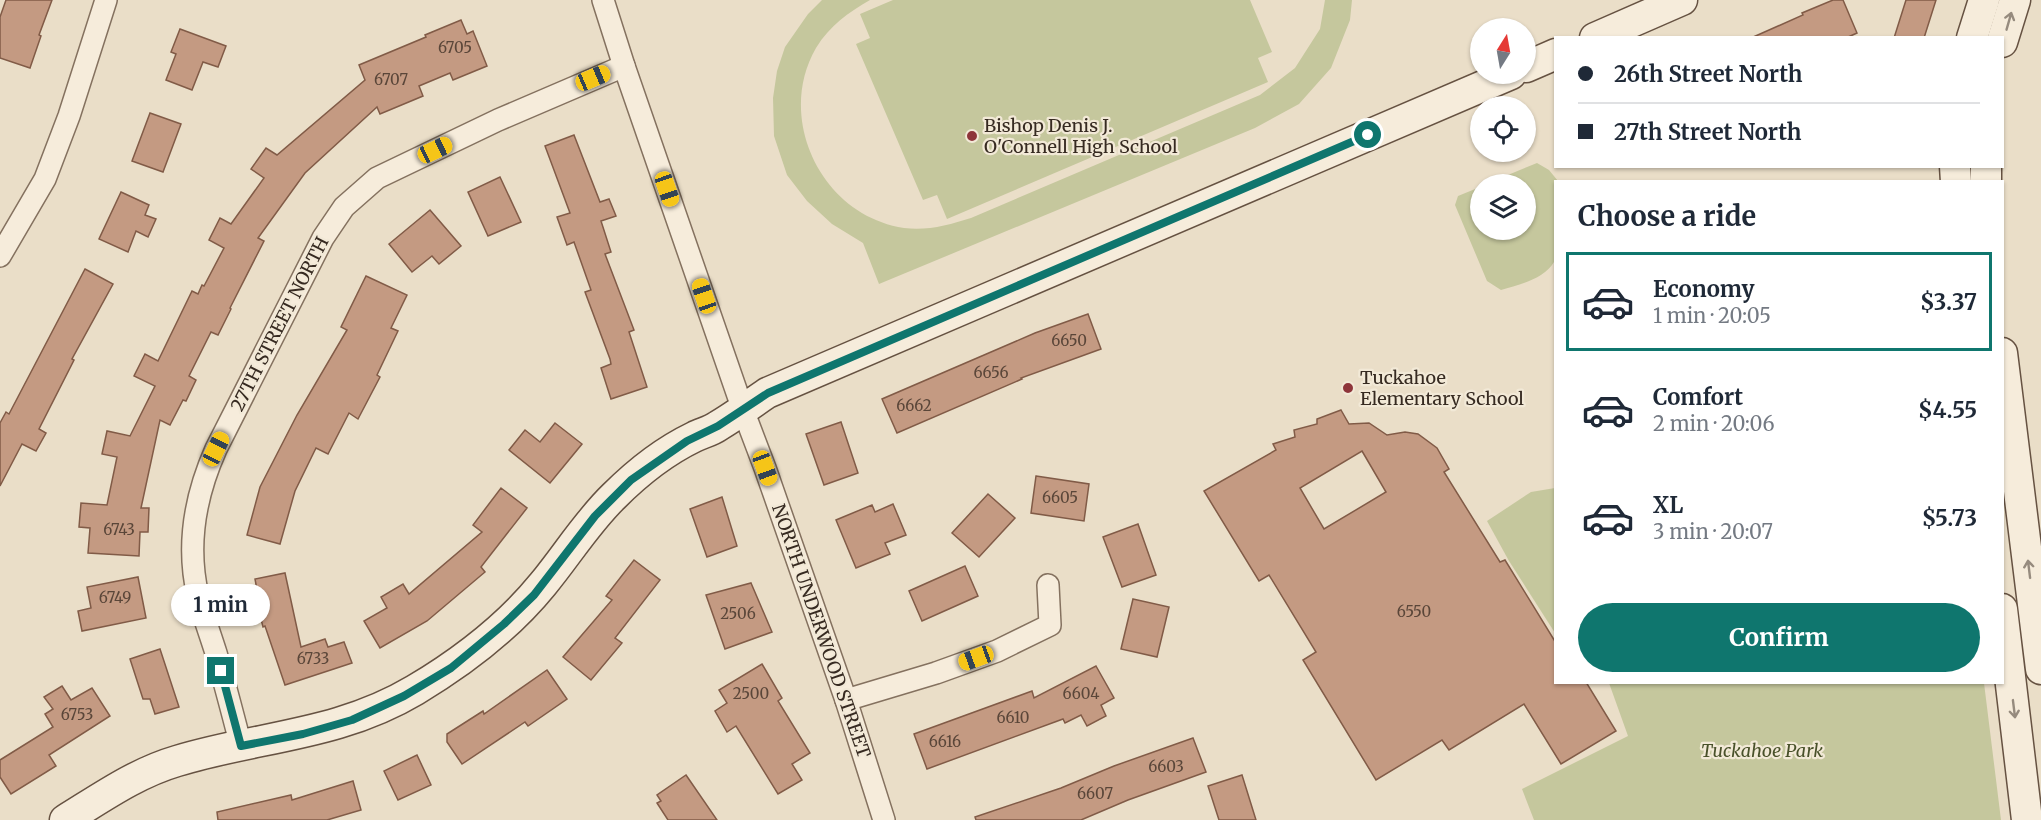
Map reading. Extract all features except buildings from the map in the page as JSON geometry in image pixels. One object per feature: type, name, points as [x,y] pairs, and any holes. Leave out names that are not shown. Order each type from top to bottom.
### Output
[{"type":"street","points":[[0,256],[45,179],[69,116],[106,0]]},
{"type":"street","name":"NORTH UNDERWOOD STREET","points":[[603,0],[743,410],[846,700],[884,820]]},
{"type":"street","points":[[1600,36],[1682,0]]},
{"type":"street","points":[[1973,36],[1984,0]]},
{"type":"street","points":[[2004,36],[2015,0]]},
{"type":"street","points":[[1536,63],[1554,55]]},
{"type":"street","name":"27TH STREET NORTH","points":[[241,746],[196,587],[192,542],[196,503],[216,449],[323,237],[344,207],[377,178],[498,120],[624,66]]},
{"type":"street","points":[[65,820],[149,771],[176,761],[303,734],[352,720],[404,696],[451,668],[498,630],[534,595],[595,516],[625,485],[687,441],[718,426],[768,393],[1488,84]]},
{"type":"street","points":[[2004,369],[2041,669]]},
{"type":"street","points":[[846,700],[936,673],[997,651],[1050,625],[1048,585]]},
{"type":"street","points":[[2004,626],[2027,820]]},
{"type":"green space","points":[[822,0],[870,0],[847,15],[827,33],[816,48],[805,76],[801,104],[804,133],[814,160],[829,184],[850,205],[875,220],[904,228],[921,229],[971,218],[1260,95],[1295,68],[1320,29],[1325,0],[1352,0],[1350,20],[1331,68],[1299,104],[1255,128],[879,284],[863,243],[832,224],[807,201],[787,175],[774,136],[773,98],[777,71],[785,47],[808,14]]},
{"type":"green space","points":[[893,0],[1250,0],[1272,52],[1258,58],[1268,82],[947,219],[937,195],[923,200],[856,44],[870,38],[860,14]]},
{"type":"green space","points":[[1537,163],[1549,170],[1557,180],[1554,180],[1554,262],[1550,268],[1538,277],[1501,290],[1487,281],[1455,205],[1458,196],[1470,191],[1470,240],[1536,240],[1536,174],[1510,174]]},
{"type":"green space","points":[[1554,488],[1554,631],[1509,561],[1487,521],[1531,492]]},
{"type":"green space","name":"Tuckahoe Park","points":[[1609,684],[1984,684],[2001,820],[1534,820],[1522,789],[1628,736]]},
{"type":"place","name":"Bishop Denis J. O'Connell High School","points":[[972,136]]},
{"type":"place","name":"Tuckahoe Elementary School","points":[[1348,388]]},
{"type":"route","points":[[221,671],[241,746],[328,727],[377,709],[412,692],[451,668],[504,624],[527,603],[595,516],[631,480],[693,437],[718,426],[768,393],[1368,135]]}]
